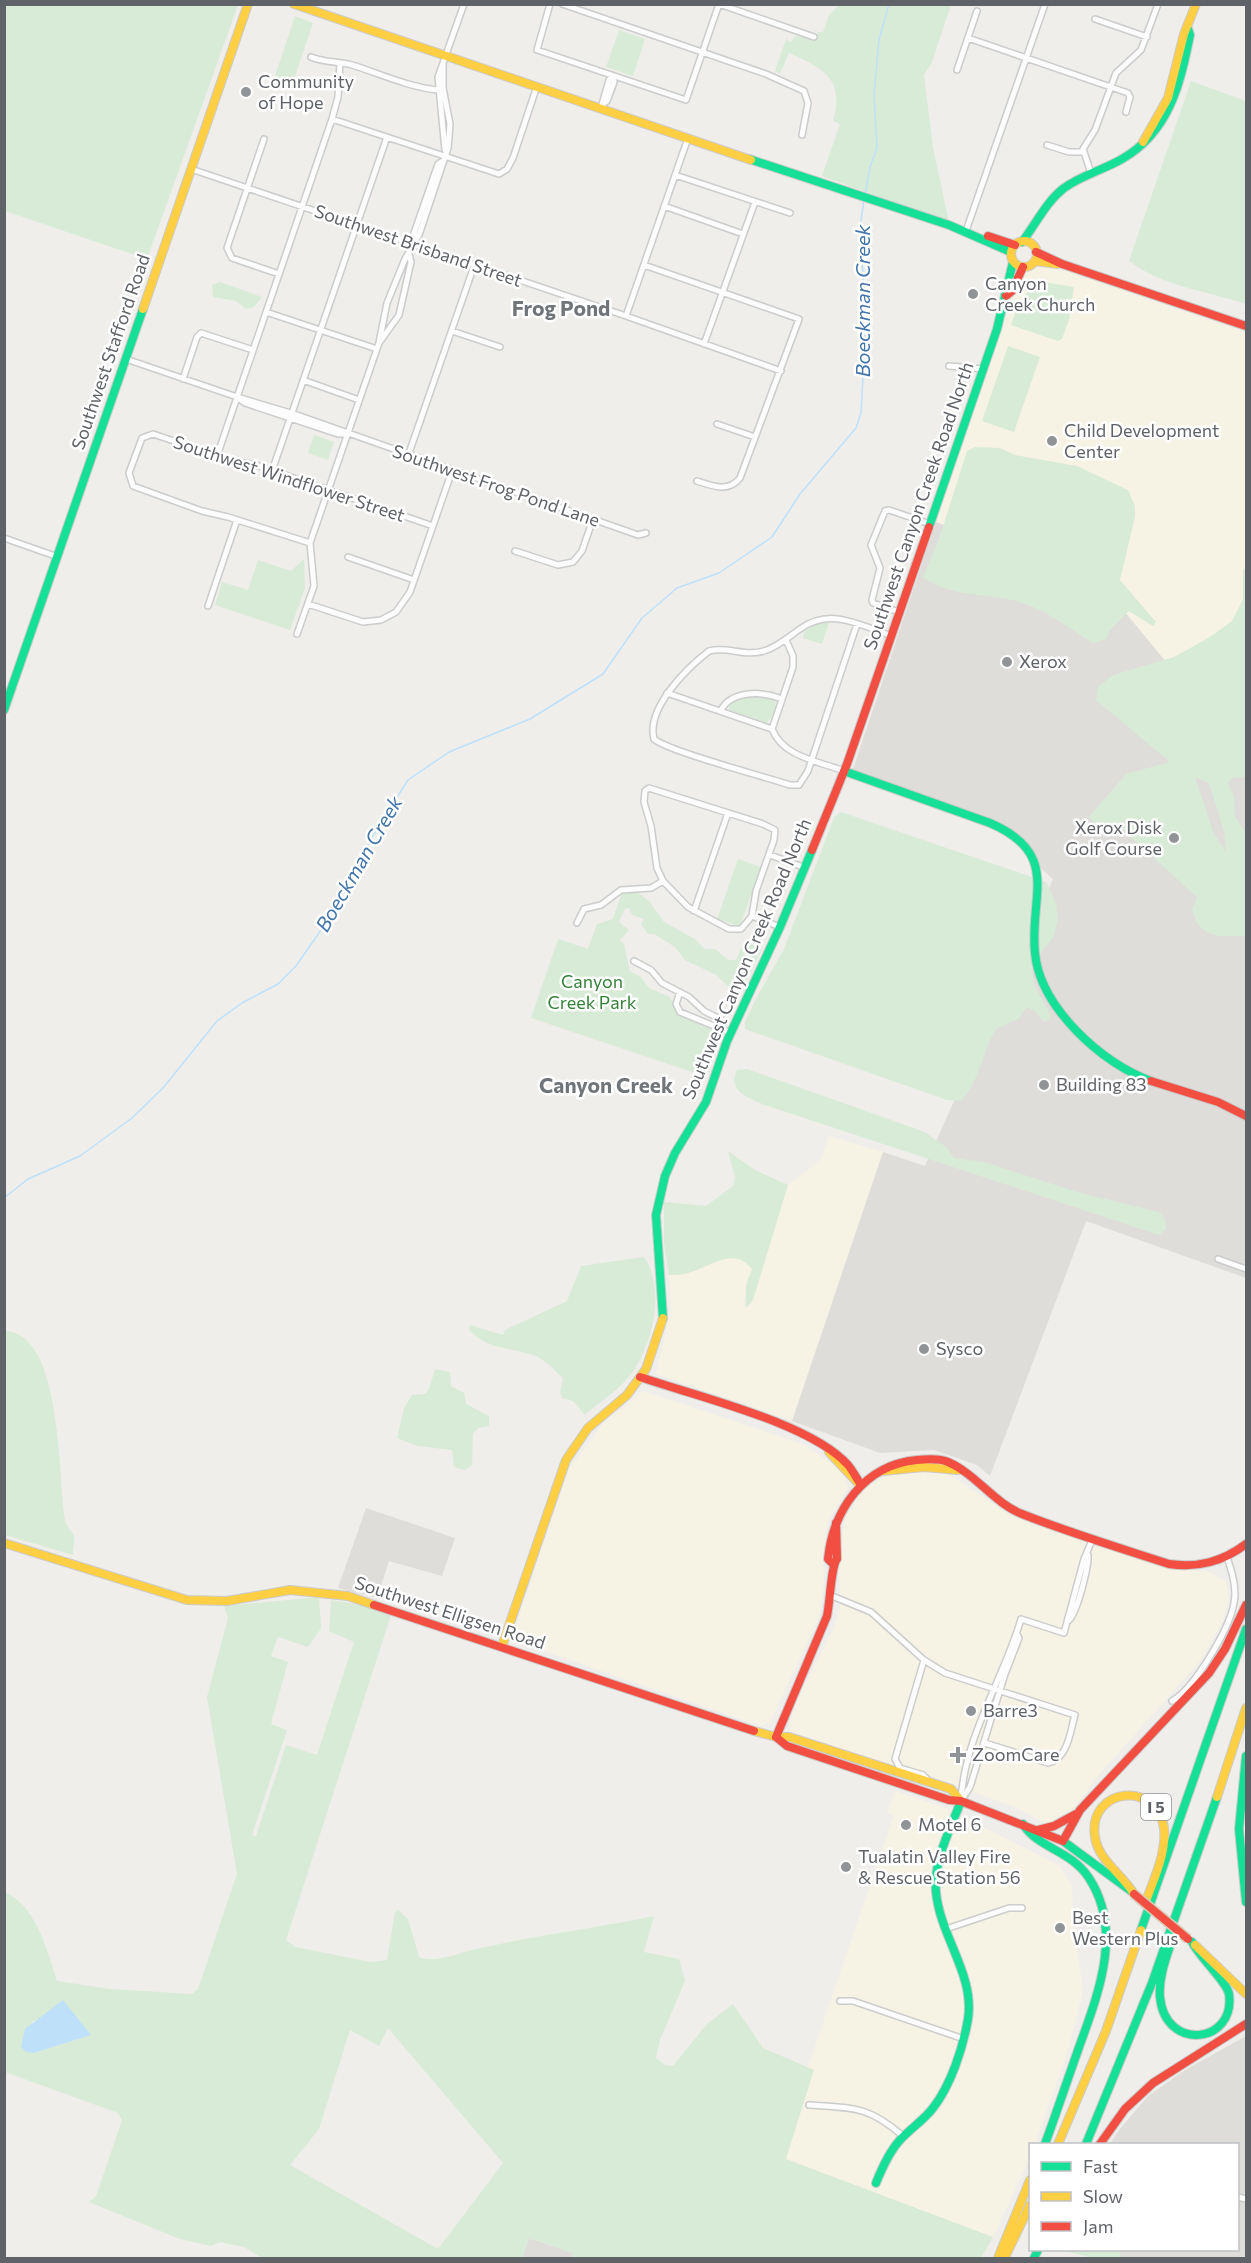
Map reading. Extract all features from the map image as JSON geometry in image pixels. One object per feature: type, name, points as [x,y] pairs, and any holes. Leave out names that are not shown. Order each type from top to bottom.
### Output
[{"type":"main road","name":"Southwest Stafford Road","points":[[4,710],[248,4]]},
{"type":"main road","points":[[294,4],[493,72],[526,80],[528,83],[602,106],[648,125],[652,124],[751,160],[1020,246],[1035,257],[1246,326]]},
{"type":"main road","points":[[1035,257],[1023,267],[1013,262],[1039,216],[1065,188],[1091,172],[1126,156],[1143,142],[1168,98],[1181,43],[1197,4]]},
{"type":"main road","name":"Southwest Canyon Creek Road North","points":[[502,1646],[566,1460],[581,1436],[627,1395],[655,1349],[663,1319],[663,1285],[656,1227],[661,1189],[672,1159],[706,1102],[731,1033],[780,927],[844,771],[983,369],[1006,296],[1013,262]]},
{"type":"main road","name":"Southwest Canyon Creek Road North","points":[[1006,296],[1012,291],[1023,267]]},
{"type":"main road","points":[[844,771],[984,821],[1011,834],[1029,854],[1040,876],[1041,887],[1035,933],[1036,956],[1045,985],[1059,1009],[1091,1045],[1119,1067],[1144,1078],[1219,1101],[1246,1116]]},
{"type":"main road","points":[[640,1377],[795,1430],[836,1453],[852,1468],[861,1485]]},
{"type":"main road","points":[[776,1737],[800,1676],[823,1629],[832,1596],[833,1564],[828,1559],[831,1529],[845,1504],[861,1485],[895,1463],[919,1459],[952,1464],[975,1479],[1013,1511],[1179,1566],[1206,1564],[1227,1557],[1246,1544]]},
{"type":"main road","name":"Southwest Elligsen Road","points":[[4,1543],[154,1592],[187,1600],[227,1601],[290,1590],[332,1593],[363,1600],[776,1737],[789,1737],[951,1789],[961,1801]]},
{"type":"main road","points":[[1063,1841],[1080,1810],[1209,1673],[1225,1649],[1246,1605]]},
{"type":"main road","name":"I 5","points":[[1060,2143],[1106,2031],[1246,1629]]},
{"type":"main road","points":[[1087,2143],[1137,2020],[1185,1889],[1246,1708]]},
{"type":"main road","name":"Southwest Elligsen Road","points":[[776,1737],[787,1746],[949,1800],[961,1801],[1063,1841],[1134,1893],[1190,1940],[1246,1994]]},
{"type":"main road","points":[[1246,1756],[1239,1798],[1238,1840],[1246,1902]]},
{"type":"main road","name":"I 5","points":[[1129,1965],[1161,1852],[1164,1827],[1159,1811],[1151,1803],[1137,1795],[1127,1794],[1117,1796],[1101,1809],[1095,1821],[1094,1833],[1101,1852],[1125,1877],[1134,1893]]},
{"type":"main road","points":[[876,2183],[888,2157],[903,2136],[922,2120],[938,2100],[962,2038],[969,2005],[938,1908],[936,1885],[938,1870],[961,1801]]},
{"type":"main road","points":[[1038,1830],[1054,1826],[1080,1810]]},
{"type":"main road","points":[[1023,1824],[1028,1835],[1066,1853],[1081,1868],[1100,1900],[1107,1940],[1101,1986],[1046,2143]]},
{"type":"main road","points":[[1185,1889],[1161,1987],[1160,2002],[1162,2015],[1168,2025],[1184,2035],[1197,2037],[1210,2033],[1220,2025],[1228,2010],[1230,1998],[1225,1984],[1202,1960],[1190,1940]]},
{"type":"main road","points":[[1101,2143],[1125,2109],[1153,2083],[1246,2024]]},
{"type":"main road","points":[[999,2259],[1029,2183]]},
{"type":"main road","points":[[1004,2259],[1029,2207]]},
{"type":"street","points":[[297,634],[314,582],[310,543],[378,346],[387,303],[413,244],[445,150],[444,117],[438,90],[438,77],[464,4]]},
{"type":"street","points":[[550,4],[536,47],[686,100],[719,4],[814,37]]},
{"type":"street","points":[[562,4],[766,74],[804,91],[808,103],[802,135]]},
{"type":"street","points":[[962,228],[1016,89],[1045,4]]},
{"type":"street","points":[[1082,152],[1095,130],[1116,72],[1138,54],[1147,37],[1158,4]]},
{"type":"street","points":[[957,70],[977,11]]},
{"type":"street","points":[[1095,19],[1147,37]]},
{"type":"street","points":[[968,38],[1130,95],[1126,112]]},
{"type":"street","points":[[311,57],[322,62],[340,63],[438,90]]},
{"type":"street","points":[[216,456],[332,119],[340,63]]},
{"type":"street","points":[[443,65],[443,88],[450,132],[448,148],[445,150]]},
{"type":"street","points":[[602,106],[607,101],[614,82],[613,76]]},
{"type":"street","points":[[332,119],[387,137],[442,160],[496,175],[502,174],[513,158],[537,86]]},
{"type":"street","points":[[272,471],[387,137]]},
{"type":"street","points":[[626,316],[686,138]]},
{"type":"street","points":[[264,139],[227,244],[227,252],[232,258],[279,274]]},
{"type":"street","points":[[1047,145],[1069,152],[1082,152]]},
{"type":"street","points":[[1082,152],[1091,172]]},
{"type":"street","name":"Southwest Brisband Street","points":[[191,169],[626,316],[781,371]]},
{"type":"street","points":[[675,175],[790,213]]},
{"type":"street","points":[[704,344],[755,202]]},
{"type":"street","points":[[664,206],[743,234]]},
{"type":"street","points":[[378,346],[399,315],[411,262],[409,254]]},
{"type":"street","points":[[644,265],[799,319],[742,473],[736,483],[721,488],[697,481]]},
{"type":"street","points":[[408,456],[474,266]]},
{"type":"street","points":[[266,312],[378,346]]},
{"type":"street","points":[[183,379],[201,333],[199,325]]},
{"type":"street","points":[[452,331],[500,347]]},
{"type":"street","points":[[201,333],[253,350]]},
{"type":"street","name":"Southwest Frog Pond Lane","points":[[126,359],[291,415],[338,434],[347,434],[638,535],[646,533]]},
{"type":"street","points":[[949,366],[983,369]]},
{"type":"street","points":[[303,380],[359,400]]},
{"type":"street","points":[[717,424],[755,436]]},
{"type":"street","name":"Southwest Windflower Street","points":[[237,520],[194,509],[137,488],[130,482],[129,473],[145,435],[153,434],[216,456],[272,471],[433,526]]},
{"type":"street","points":[[308,604],[353,620],[381,620],[402,606],[414,580],[452,471]]},
{"type":"street","points":[[899,612],[873,603],[872,600],[880,568],[871,544],[880,518],[888,510],[930,524]]},
{"type":"street","points":[[515,551],[558,565],[573,562],[582,551],[593,519]]},
{"type":"street","points":[[208,606],[237,520],[310,543]]},
{"type":"street","points":[[4,538],[58,557]]},
{"type":"street","points":[[348,557],[414,580]]},
{"type":"street","points":[[857,624],[804,780],[794,785],[662,744],[654,739],[653,733],[667,693],[709,651],[756,653],[774,648],[821,618],[838,618],[857,624],[892,636]]},
{"type":"street","points":[[786,640],[794,661],[772,729],[778,742],[786,749],[844,771]]},
{"type":"street","points":[[667,693],[772,729]]},
{"type":"street","points":[[721,710],[730,698],[739,695],[769,694],[782,699]]},
{"type":"street","points":[[653,788],[728,813],[775,830],[770,855],[756,891],[752,916],[741,929],[732,931],[681,902],[663,881],[657,868],[651,826],[644,802],[645,791],[653,788]]},
{"type":"street","points":[[694,911],[728,813]]},
{"type":"street","points":[[770,855],[803,867]]},
{"type":"street","points":[[577,923],[584,909],[601,905],[616,891],[651,888],[663,881]]},
{"type":"street","points":[[752,916],[780,927]]},
{"type":"street","points":[[634,961],[651,970],[663,983],[680,992],[704,1011],[722,1020]]},
{"type":"street","points":[[680,992],[676,1004],[680,1012],[731,1033]]},
{"type":"street","points":[[1218,1259],[1246,1269]]},
{"type":"street","points":[[961,1801],[962,1784],[992,1689],[1014,1636],[1017,1634],[1021,1619],[1064,1633],[1071,1601],[1093,1538]]},
{"type":"street","points":[[1172,1701],[1185,1690],[1204,1664],[1231,1615],[1236,1592],[1227,1557]]},
{"type":"street","points":[[832,1596],[871,1612],[924,1660],[945,1673],[1075,1715],[1062,1755],[1055,1761],[1048,1763],[984,1743]]},
{"type":"street","points":[[961,1801],[970,1787],[999,1691],[1019,1638],[1017,1634]]},
{"type":"street","points":[[924,1660],[895,1758],[896,1765],[923,1775],[930,1782]]},
{"type":"street","points":[[946,1929],[1009,1908],[1022,1908]]},
{"type":"street","points":[[840,2001],[853,2001],[962,2038]]},
{"type":"street","points":[[809,2105],[853,2108],[870,2112],[903,2136]]},
{"type":"shaded area","points":[[1034,260],[1246,332],[1246,768],[989,543],[936,522],[1022,267],[1028,261]]},
{"type":"shaded area","name":"Xerox","points":[[936,522],[989,543],[1125,612],[1176,674],[1246,768],[1246,1278],[1086,1221],[990,1476],[977,1465],[934,1450],[880,1453],[792,1421],[883,1152],[925,1166],[1053,879],[1034,862],[1008,828],[856,773],[853,769]]},
{"type":"shaded area","points":[[829,1136],[883,1152],[792,1421],[656,1374],[671,1311],[669,1275],[687,1273],[726,1257],[741,1259],[752,1269],[746,1285],[744,1305],[746,1308],[750,1306],[788,1185],[821,1160]]},
{"type":"shaded area","points":[[643,1391],[803,1444],[842,1471],[848,1488],[828,1521],[823,1557],[824,1584],[819,1617],[770,1722],[761,1726],[518,1642],[514,1632],[569,1469],[603,1424]]},
{"type":"shaded area","points":[[928,1470],[948,1474],[1010,1515],[1161,1566],[1210,1572],[1226,1582],[1229,1601],[1222,1622],[1200,1661],[1095,1779],[1072,1812],[1053,1824],[1043,1822],[1017,1808],[927,1775],[900,1766],[894,1767],[790,1731],[790,1720],[797,1701],[833,1630],[840,1609],[839,1549],[846,1516],[857,1497],[870,1485],[888,1475]]},
{"type":"shaded area","points":[[366,1508],[455,1538],[442,1576],[389,1561],[377,1598],[338,1588]]},
{"type":"shaded area","points":[[895,1791],[943,1807],[1060,1866],[1072,1886],[1073,1922],[1083,1990],[1068,2050],[1035,2143],[1029,2143],[1029,2160],[993,2237],[775,2164],[894,1815],[887,1813]]},
{"type":"shaded area","points":[[1246,2036],[1246,2258],[1121,2258],[1119,2251],[1239,2251],[1239,2143],[1111,2143],[1148,2096],[1185,2070]]},
{"type":"shaded area","points":[[529,2238],[573,2253],[572,2258],[522,2258]]},
{"type":"green space","points":[[5,4],[238,5],[147,259],[5,211]]},
{"type":"green space","points":[[839,5],[951,5],[932,62],[924,75],[933,148],[949,222],[822,176],[840,124],[833,121],[836,107],[834,85],[821,70],[789,53],[780,74],[775,71],[787,36],[787,40],[791,42],[796,36],[816,38],[818,32],[823,32],[829,15]]},
{"type":"green space","points":[[295,16],[313,23],[292,85],[274,79]]},
{"type":"green space","points":[[619,30],[645,39],[633,76],[606,67]]},
{"type":"green space","points":[[1191,81],[1246,101],[1246,304],[1171,283],[1142,270],[1129,261]]},
{"type":"green space","points":[[220,282],[262,297],[254,307],[246,309],[236,301],[213,297],[212,285]]},
{"type":"green space","points":[[1049,283],[1074,287],[1069,320],[1062,339],[1058,341],[1011,325],[1023,297],[1033,288]]},
{"type":"green space","points":[[1008,346],[1040,357],[1014,432],[982,421]]},
{"type":"green space","points":[[314,435],[334,442],[328,460],[308,453]]},
{"type":"green space","points":[[975,447],[1000,448],[1015,455],[1077,466],[1128,490],[1135,506],[1135,517],[1120,580],[1156,622],[1153,626],[1129,611],[1109,631],[1106,639],[1093,643],[1030,605],[1008,599],[958,592],[934,584],[923,577],[939,539],[967,451]]},
{"type":"green space","points":[[304,559],[305,588],[290,630],[215,605],[222,582],[248,590],[258,560],[291,571]]},
{"type":"green space","points":[[1246,567],[1246,777],[1231,778],[1228,784],[1234,796],[1235,816],[1246,834],[1246,936],[1219,936],[1205,931],[1196,919],[1192,909],[1197,897],[1121,828],[1105,833],[1089,817],[1126,774],[1170,762],[1096,700],[1098,687],[1113,675],[1174,657],[1210,637],[1232,621],[1243,599],[1243,570]],"holes":[[[1195,777],[1209,783],[1224,831],[1226,852],[1213,832]]]},
{"type":"green space","points":[[830,620],[822,644],[803,638],[804,632],[817,623]]},
{"type":"green space","points":[[754,696],[775,698],[776,710],[767,723],[729,710],[730,700]]},
{"type":"green space","points":[[841,812],[1047,883],[1056,904],[1058,918],[1054,936],[1040,954],[1032,972],[1034,984],[1051,1016],[1048,1021],[1043,1021],[1035,1011],[1027,1007],[1018,1019],[996,1029],[972,1085],[960,1101],[947,1100],[745,1029],[745,1022],[757,997],[784,949],[834,817]]},
{"type":"green space","points":[[738,859],[761,867],[740,926],[717,919]]},
{"type":"green space","name":"Canyon Creek Park","points":[[622,892],[637,892],[649,901],[664,922],[695,939],[705,949],[715,949],[728,960],[736,960],[744,941],[762,949],[742,990],[732,990],[716,975],[685,960],[675,947],[654,934],[648,934],[641,924],[644,919],[632,915],[629,908],[625,909],[619,922],[629,930],[620,940],[624,944],[630,971],[641,977],[649,988],[670,997],[676,1013],[721,1034],[709,1072],[704,1076],[531,1018],[558,939],[588,949],[597,924],[613,919]]},
{"type":"green space","points":[[747,1069],[925,1132],[947,1148],[954,1158],[984,1162],[1077,1192],[1159,1212],[1166,1221],[1166,1229],[1159,1235],[762,1104],[736,1088],[734,1083],[737,1070]]},
{"type":"green space","points":[[728,1151],[755,1170],[788,1185],[753,1300],[746,1308],[746,1285],[752,1269],[745,1262],[729,1258],[686,1274],[669,1275],[664,1243],[664,1202],[706,1206],[733,1186],[735,1177]]},
{"type":"green space","points":[[644,1257],[654,1283],[655,1298],[655,1312],[648,1342],[631,1374],[585,1415],[573,1401],[562,1398],[560,1392],[563,1378],[545,1362],[533,1355],[483,1341],[469,1330],[470,1325],[503,1335],[505,1330],[567,1301],[581,1266]]},
{"type":"green space","points":[[5,1331],[24,1338],[38,1356],[48,1381],[58,1443],[65,1520],[74,1536],[73,1555],[5,1535]]},
{"type":"green space","points":[[435,1369],[450,1372],[451,1386],[464,1393],[466,1404],[489,1416],[489,1426],[478,1428],[473,1434],[472,1465],[465,1470],[454,1467],[452,1450],[418,1446],[397,1438],[404,1408],[412,1395],[425,1394],[429,1389]]},
{"type":"green space","points":[[319,1597],[321,1628],[308,1647],[278,1637],[271,1656],[288,1662],[271,1724],[287,1730],[252,1835],[256,1836],[286,1745],[317,1755],[354,1642],[329,1631],[331,1600],[367,1606],[391,1615],[286,1940],[295,1947],[370,1962],[387,1960],[395,1912],[398,1910],[408,1919],[419,1957],[437,1959],[514,1941],[654,1916],[644,1952],[679,1959],[685,1981],[660,2040],[656,2058],[665,2065],[673,2066],[707,2024],[733,2004],[763,2048],[814,2070],[786,2159],[993,2237],[981,2258],[572,2258],[573,2253],[529,2238],[522,2258],[262,2258],[244,2247],[220,2242],[211,2246],[180,2239],[89,2202],[96,2196],[122,2120],[118,2113],[5,2072],[4,1892],[25,1907],[32,1918],[45,1944],[57,1981],[110,1989],[192,1994],[198,1989],[237,1874],[207,1697],[228,1618],[224,1606]],"holes":[[[43,2017],[91,2035],[34,2053],[32,2022]],[[388,2028],[503,2163],[438,2249],[290,2165],[319,2129],[350,2030],[379,2046]]]},
{"type":"green space","points":[[1064,2251],[1119,2251],[1121,2258],[1093,2258]]},
{"type":"water","points":[[63,2000],[91,2035],[34,2053],[26,2052],[21,2047],[25,2029]]},
{"type":"waterway","name":"Boeckman Creek","points":[[865,195],[870,167],[877,148],[874,95],[879,40],[889,4]]},
{"type":"waterway","name":"Boeckman Creek","points":[[4,1198],[28,1179],[80,1156],[132,1118],[163,1088],[217,1021],[242,1003],[278,984],[296,966],[330,917],[375,832],[408,780],[449,752],[530,719],[603,674],[642,618],[677,588],[719,573],[772,537],[800,494],[856,428],[861,413],[865,339],[863,272],[859,234],[864,200]]},
{"type":"traffic: fast","points":[[1022,242],[1046,206],[1064,188],[1122,159],[1138,148],[1162,121],[1182,72],[1190,35],[1188,29]]},
{"type":"traffic: fast","points":[[749,159],[949,225],[1011,252]]},
{"type":"traffic: fast","points":[[929,527],[997,329],[1013,262]]},
{"type":"traffic: fast","points":[[4,710],[143,309]]},
{"type":"traffic: fast","points":[[844,771],[990,823],[1012,835],[1027,848],[1034,863],[1037,878],[1035,953],[1039,973],[1048,993],[1076,1031],[1094,1047],[1132,1073],[1151,1081]]},
{"type":"traffic: fast","points":[[663,1318],[656,1215],[665,1176],[675,1153],[706,1102],[727,1041],[780,927],[812,850]]},
{"type":"traffic: fast","points":[[1141,1930],[1246,1629]]},
{"type":"traffic: fast","points":[[1246,1756],[1239,1829],[1246,1902]]},
{"type":"traffic: fast","points":[[1086,2143],[1152,1983],[1217,1797]]},
{"type":"traffic: fast","points":[[876,2183],[886,2160],[896,2145],[939,2099],[955,2066],[966,2030],[969,2003],[967,1987],[944,1924],[936,1892],[940,1857],[961,1801]]},
{"type":"traffic: fast","points":[[1023,1824],[1037,1839],[1082,1869],[1100,1899],[1105,1921],[1104,1966],[1099,1988],[1045,2143]]},
{"type":"traffic: fast","points":[[1063,1841],[1131,1891]]},
{"type":"traffic: fast","points":[[1175,1930],[1162,1972],[1160,1997],[1165,2015],[1174,2027],[1186,2033],[1199,2035],[1212,2031],[1222,2023],[1228,2011],[1229,1994],[1224,1983],[1192,1942]]},
{"type":"traffic: fast","points":[[1034,2258],[1038,2251]]},
{"type":"traffic: slow","points":[[143,309],[248,4]]},
{"type":"traffic: slow","points":[[294,4],[751,160]]},
{"type":"traffic: slow","points":[[1143,142],[1168,98],[1184,34],[1196,4]]},
{"type":"traffic: slow","points":[[1024,241],[1033,245],[1037,254],[1033,263],[1024,267],[1015,263],[1011,254],[1015,245],[1024,241]]},
{"type":"traffic: slow","points":[[1035,261],[1057,264]]},
{"type":"traffic: slow","points":[[502,1646],[566,1460],[588,1428],[627,1395],[646,1369],[663,1318]]},
{"type":"traffic: slow","points":[[829,1452],[860,1485]]},
{"type":"traffic: slow","points":[[883,1471],[924,1467],[958,1470]]},
{"type":"traffic: slow","points":[[4,1543],[187,1600],[227,1601],[290,1590],[348,1596],[374,1605]]},
{"type":"traffic: slow","points":[[1217,1797],[1246,1708]]},
{"type":"traffic: slow","points":[[754,1731],[776,1737],[789,1737],[951,1789],[961,1801]]},
{"type":"traffic: slow","points":[[1134,1894],[1101,1853],[1095,1837],[1095,1821],[1101,1808],[1111,1800],[1124,1796],[1137,1796],[1149,1802],[1159,1812],[1164,1828],[1161,1857],[1145,1904]]},
{"type":"traffic: slow","points":[[1058,2143],[1106,2031],[1141,1930]]},
{"type":"traffic: slow","points":[[1195,1945],[1246,1994]]},
{"type":"traffic: slow","points":[[998,2258],[1029,2182]]},
{"type":"traffic: slow","points":[[1005,2257],[1029,2207]]},
{"type":"traffic: jam","points":[[988,236],[1015,245]]},
{"type":"traffic: jam","points":[[1036,252],[1062,264],[1246,326]]},
{"type":"traffic: jam","points":[[1006,296],[1012,291],[1023,267]]},
{"type":"traffic: jam","points":[[812,850],[847,764],[929,527]]},
{"type":"traffic: jam","points":[[1151,1081],[1218,1102],[1246,1116]]},
{"type":"traffic: jam","points":[[640,1377],[751,1412],[808,1436],[831,1450],[848,1465],[861,1485]]},
{"type":"traffic: jam","points":[[833,1564],[828,1559],[831,1541],[844,1507],[854,1493],[881,1471],[898,1464],[925,1459],[937,1459],[958,1467],[1003,1503],[1022,1514],[1169,1564],[1190,1565],[1209,1562],[1228,1555],[1246,1544]]},
{"type":"traffic: jam","points":[[776,1737],[827,1616],[833,1569],[837,1559],[836,1523]]},
{"type":"traffic: jam","points":[[374,1605],[754,1731]]},
{"type":"traffic: jam","points":[[1063,1841],[1080,1810],[1209,1673],[1225,1649],[1246,1605]]},
{"type":"traffic: jam","points":[[776,1737],[787,1746],[949,1800],[961,1801],[1063,1841]]},
{"type":"traffic: jam","points":[[1038,1830],[1054,1826],[1076,1814]]},
{"type":"traffic: jam","points":[[1134,1894],[1188,1939]]},
{"type":"traffic: jam","points":[[1101,2143],[1125,2109],[1153,2083],[1246,2024]]},
{"type":"place","name":"Community of Hope","points":[[246,92]]},
{"type":"place","name":"Canyon Creek Church","points":[[973,294]]},
{"type":"place","name":"Child Development Center","points":[[1052,441]]},
{"type":"place","name":"Xerox","points":[[1007,662]]},
{"type":"place","name":"Xerox Disk Golf Course","points":[[1174,838]]},
{"type":"place","name":"Building 83","points":[[1044,1085]]},
{"type":"place","name":"Sysco","points":[[924,1349]]},
{"type":"place","name":"Barre3","points":[[971,1711]]},
{"type":"place","name":"ZoomCare","points":[[958,1755]]},
{"type":"place","name":"Motel 6","points":[[906,1825]]},
{"type":"place","name":"Tualatin Valley Fire & Rescue Station 56","points":[[846,1867]]},
{"type":"place","name":"Best Western Plus","points":[[1060,1928]]},
{"type":"district","name":"Frog Pond","points":[[561,309]]},
{"type":"district","name":"Canyon Creek","points":[[606,1086]]}]
